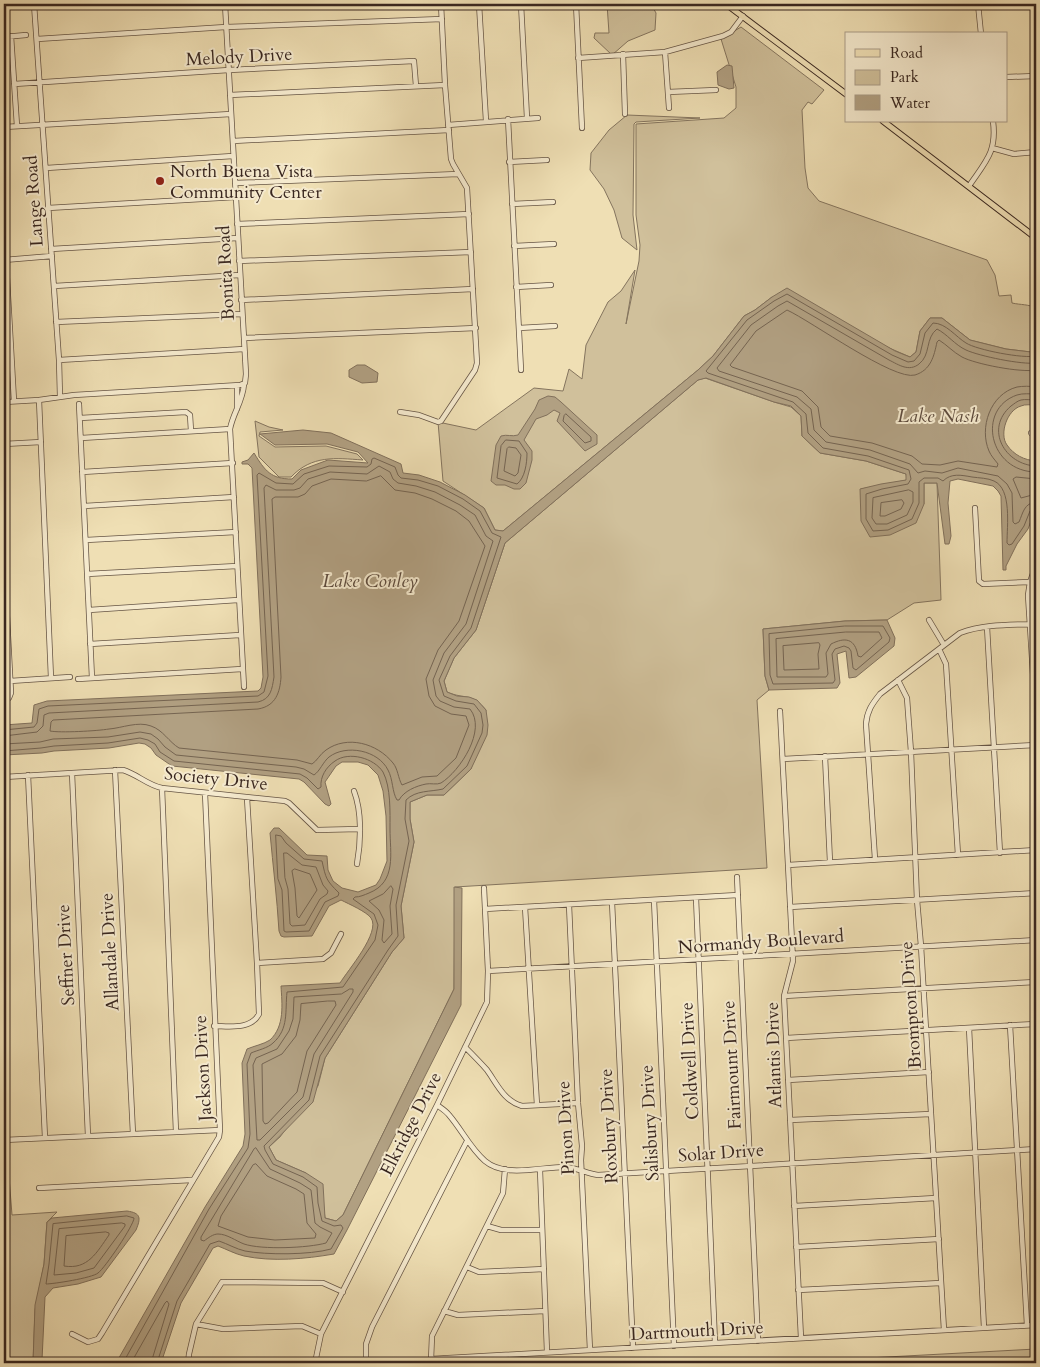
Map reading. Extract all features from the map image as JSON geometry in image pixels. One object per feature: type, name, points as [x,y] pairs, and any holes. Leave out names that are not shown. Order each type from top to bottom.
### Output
[{"type":"main road","points":[[730,5],[845,93]]},
{"type":"main road","points":[[884,122],[1036,238]]},
{"type":"street","name":"Lange Road","points":[[34,4],[60,397]]},
{"type":"street","name":"Bonita Road","points":[[225,4],[246,374],[243,392],[230,429]]},
{"type":"street","points":[[400,412],[419,415],[438,422],[442,421],[475,370],[477,363],[467,188],[451,159],[441,4]]},
{"type":"street","points":[[479,4],[486,121]]},
{"type":"street","points":[[521,4],[527,118]]},
{"type":"street","points":[[576,4],[582,128]]},
{"type":"street","points":[[978,4],[981,32]]},
{"type":"street","points":[[578,58],[665,52],[723,36],[731,32],[743,16]]},
{"type":"street","points":[[37,39],[226,27],[442,19]]},
{"type":"street","points":[[4,37],[26,35]]},
{"type":"street","points":[[11,36],[17,126]]},
{"type":"street","points":[[665,52],[669,108]]},
{"type":"street","points":[[623,54],[625,114]]},
{"type":"street","name":"Melody Drive","points":[[14,84],[229,70],[414,61],[416,86]]},
{"type":"street","points":[[1008,77],[1036,76]]},
{"type":"street","points":[[230,95],[445,85]]},
{"type":"street","points":[[668,92],[716,90]]},
{"type":"street","points":[[4,127],[231,114]]},
{"type":"street","points":[[233,141],[448,127],[486,121],[538,118]]},
{"type":"street","points":[[508,119],[521,370]]},
{"type":"street","points":[[969,186],[990,155],[994,142],[993,122]]},
{"type":"street","points":[[992,148],[1014,154],[1036,152]]},
{"type":"street","points":[[46,168],[233,156]]},
{"type":"street","points":[[509,162],[547,160]]},
{"type":"street","points":[[235,184],[458,174]]},
{"type":"street","points":[[48,208],[236,197]]},
{"type":"street","points":[[512,204],[554,202]]},
{"type":"street","points":[[237,224],[469,214]]},
{"type":"street","points":[[51,249],[238,238]]},
{"type":"street","points":[[514,246],[554,244]]},
{"type":"street","points":[[239,261],[471,252]]},
{"type":"street","points":[[14,401],[5,260],[52,256]]},
{"type":"street","points":[[54,286],[240,275]]},
{"type":"street","points":[[516,287],[551,284]]},
{"type":"street","points":[[241,300],[473,289]]},
{"type":"street","points":[[56,322],[242,314]]},
{"type":"street","points":[[519,328],[555,326]]},
{"type":"street","points":[[244,338],[476,328]]},
{"type":"street","points":[[59,360],[244,349]]},
{"type":"street","points":[[4,402],[244,384]]},
{"type":"street","points":[[237,386],[237,410]]},
{"type":"street","points":[[39,400],[51,678]]},
{"type":"street","points":[[79,404],[92,678]]},
{"type":"street","points":[[80,418],[186,412],[190,415],[191,431]]},
{"type":"street","points":[[81,438],[230,429],[244,687]]},
{"type":"street","points":[[4,444],[41,442]]},
{"type":"street","points":[[82,472],[233,463]]},
{"type":"street","points":[[84,506],[234,498]]},
{"type":"street","points":[[975,508],[979,581],[984,584],[1030,582]]},
{"type":"street","points":[[86,540],[236,532]]},
{"type":"street","points":[[4,558],[11,693],[6,702]]},
{"type":"street","points":[[1036,565],[1028,595],[1036,722]]},
{"type":"street","points":[[87,574],[237,566]]},
{"type":"street","points":[[89,610],[238,600]]},
{"type":"street","points":[[929,620],[944,645]]},
{"type":"street","points":[[875,859],[867,714],[872,704],[880,694],[960,633],[971,629],[987,627],[1036,624]]},
{"type":"street","points":[[987,627],[1000,852]]},
{"type":"street","points":[[90,644],[240,635]]},
{"type":"street","points":[[939,649],[946,664],[958,855]]},
{"type":"street","points":[[78,679],[242,669]]},
{"type":"street","points":[[10,681],[70,677]]},
{"type":"street","name":"Brompton Drive","points":[[898,680],[907,698],[911,752],[914,857],[924,988],[944,1330]]},
{"type":"street","name":"Atlantis Drive","points":[[780,711],[793,961],[784,996],[800,1338]]},
{"type":"street","points":[[782,760],[824,756],[1036,745]]},
{"type":"street","points":[[824,756],[830,862]]},
{"type":"street","name":"Allandale Drive","points":[[115,770],[133,1134]]},
{"type":"street","name":"Society Drive","points":[[4,777],[72,772],[128,771],[150,785],[162,788],[285,801],[316,830],[359,829]]},
{"type":"street","name":"Seffner Drive","points":[[72,772],[88,1136]]},
{"type":"street","points":[[28,775],[45,1138]]},
{"type":"street","points":[[162,788],[176,1132]]},
{"type":"street","points":[[354,791],[358,801],[360,851],[357,864]]},
{"type":"street","name":"Jackson Drive","points":[[72,1334],[88,1342],[98,1339],[192,1180],[217,1142],[220,1130],[205,793]]},
{"type":"street","points":[[214,1026],[248,1025],[259,1014],[247,798]]},
{"type":"street","points":[[788,865],[1036,850]]},
{"type":"street","name":"Fairmount Drive","points":[[737,877],[758,1341]]},
{"type":"street","name":"Elkridge Drive","points":[[316,1363],[321,1334],[487,1002],[488,971],[484,888]]},
{"type":"street","points":[[790,907],[1036,893]]},
{"type":"street","points":[[485,909],[738,895]]},
{"type":"street","name":"Coldwell Drive","points":[[696,898],[715,1344]]},
{"type":"street","name":"Salisbury Drive","points":[[654,900],[674,1346]]},
{"type":"street","name":"Roxbury Drive","points":[[612,902],[633,1348]]},
{"type":"street","name":"Pinon Drive","points":[[569,904],[578,1104],[582,1136],[590,1350]]},
{"type":"street","points":[[525,907],[537,1105]]},
{"type":"street","points":[[257,963],[323,959],[331,953],[341,934]]},
{"type":"street","name":"Normandy Boulevard","points":[[488,971],[1036,940]]},
{"type":"street","points":[[784,996],[1036,982]]},
{"type":"street","points":[[786,1038],[1036,1024]]},
{"type":"street","points":[[1010,1025],[1027,1325]]},
{"type":"street","points":[[969,1028],[984,1328]]},
{"type":"street","points":[[465,1047],[486,1069],[506,1097],[516,1105],[578,1104]]},
{"type":"street","points":[[788,1080],[929,1072]]},
{"type":"street","name":"Solar Drive","points":[[437,1105],[449,1114],[466,1141],[484,1160],[492,1166],[505,1169],[540,1170],[566,1167],[598,1175],[1036,1149]]},
{"type":"street","points":[[790,1120],[931,1114]]},
{"type":"street","points":[[4,1140],[220,1130]]},
{"type":"street","points":[[366,1363],[366,1344],[372,1327],[466,1141]]},
{"type":"street","points":[[431,1360],[432,1336],[503,1193],[505,1169]]},
{"type":"street","points":[[540,1170],[547,1352]]},
{"type":"street","points":[[39,1188],[192,1180]]},
{"type":"street","points":[[794,1206],[936,1198]]},
{"type":"street","points":[[487,1226],[502,1230],[542,1230]]},
{"type":"street","points":[[796,1247],[939,1239]]},
{"type":"street","points":[[467,1267],[479,1272],[544,1269]]},
{"type":"street","points":[[188,1363],[196,1324],[222,1282],[323,1283],[343,1292]]},
{"type":"street","points":[[798,1290],[941,1283]]},
{"type":"street","points":[[444,1311],[458,1315],[545,1311]]},
{"type":"street","points":[[196,1324],[223,1329],[302,1326],[321,1334]]},
{"type":"street","name":"Dartmouth Drive","points":[[359,1363],[1036,1325]]},
{"type":"green space","points":[[607,4],[651,4],[656,13],[655,30],[628,41],[612,55],[594,38],[595,33],[609,33]]},
{"type":"green space","points":[[741,27],[824,90],[812,104],[808,102],[802,110],[808,188],[819,201],[987,260],[995,275],[999,296],[1011,295],[1012,303],[1036,308],[1036,351],[1006,349],[970,340],[942,318],[930,318],[920,331],[916,352],[910,357],[772,297],[744,316],[713,356],[698,370],[503,531],[495,530],[484,508],[443,481],[438,422],[476,430],[534,388],[563,391],[569,369],[582,379],[586,345],[608,302],[621,291],[635,270],[626,324],[639,261],[640,245],[636,215],[636,124],[724,118],[736,108],[736,87],[721,39]]},
{"type":"green space","points":[[627,115],[700,118],[636,122],[634,124],[633,215],[637,250],[622,238],[614,210],[604,189],[590,170],[591,153],[609,130]]},
{"type":"green space","points":[[705,378],[791,407],[801,416],[802,436],[820,453],[866,461],[906,474],[907,480],[861,489],[861,502],[924,504],[924,483],[937,483],[941,600],[914,603],[887,620],[845,621],[763,629],[765,676],[769,690],[757,700],[767,868],[455,887],[454,989],[343,1215],[336,1221],[325,1218],[323,1202],[306,1173],[276,1160],[269,1147],[280,1137],[318,1086],[325,1058],[392,952],[404,938],[401,906],[414,842],[410,819],[410,802],[427,795],[444,795],[471,769],[486,710],[481,704],[472,699],[447,692],[444,681],[454,658],[476,630],[505,543],[698,380]]},
{"type":"green space","points":[[255,421],[283,430],[260,432],[259,436],[275,447],[326,446],[357,454],[363,460],[324,459],[307,465],[291,477],[279,477],[259,457]]},
{"type":"green space","points":[[8,1164],[12,1215],[57,1212],[47,1222],[44,1264],[35,1310],[33,1363],[4,1363],[4,1165]]},
{"type":"green space","points":[[1036,1349],[1036,1363],[775,1363]]},
{"type":"water","points":[[727,65],[732,66],[734,88],[729,89],[718,85],[717,72]]},
{"type":"water","name":"Lake Conley","points":[[787,288],[895,351],[910,357],[916,352],[920,331],[930,318],[942,318],[970,340],[1006,349],[1036,351],[1036,405],[1023,405],[1016,408],[1008,417],[1004,435],[1007,445],[1013,452],[1023,458],[1036,461],[1036,508],[1028,529],[1017,544],[1006,566],[1006,570],[1003,570],[1001,496],[993,486],[958,479],[950,481],[948,503],[951,536],[949,544],[945,544],[937,483],[924,483],[924,504],[916,523],[890,535],[870,537],[861,521],[860,489],[906,480],[906,474],[866,461],[820,453],[802,436],[801,416],[791,406],[774,402],[706,378],[698,380],[505,543],[476,630],[454,658],[444,681],[447,692],[477,700],[486,710],[487,735],[471,769],[444,795],[427,795],[410,802],[410,819],[414,842],[401,906],[404,938],[392,952],[325,1058],[313,1102],[269,1147],[276,1160],[306,1173],[323,1184],[325,1218],[336,1221],[343,1215],[454,989],[454,887],[462,888],[461,1005],[334,1254],[266,1259],[241,1255],[218,1246],[213,1248],[181,1303],[161,1363],[116,1363],[205,1207],[243,1146],[245,1134],[242,1063],[247,1049],[265,1043],[275,1034],[282,1014],[281,986],[340,983],[362,951],[372,932],[373,924],[371,918],[358,908],[341,900],[329,906],[312,936],[281,936],[270,833],[274,828],[279,828],[307,855],[327,856],[328,870],[333,881],[342,888],[358,892],[376,885],[387,861],[386,816],[383,791],[378,775],[368,765],[358,762],[342,762],[336,766],[325,782],[331,804],[329,806],[299,779],[172,766],[156,755],[151,748],[139,743],[109,748],[4,755],[4,725],[32,723],[34,705],[47,701],[258,691],[261,688],[263,677],[252,468],[248,464],[242,464],[242,462],[248,460],[254,453],[269,473],[285,479],[292,479],[301,470],[328,460],[368,463],[358,452],[327,444],[275,445],[260,434],[303,430],[331,433],[401,464],[403,473],[419,475],[440,482],[465,495],[484,508],[495,530],[503,531],[698,370],[713,356],[744,316]]},
{"type":"water","points":[[357,365],[365,365],[378,373],[377,382],[362,383],[349,377],[349,370]]},
{"type":"water","points":[[548,396],[555,397],[597,435],[597,444],[585,451],[557,421],[560,413],[554,410],[536,419],[524,440],[532,451],[532,460],[526,483],[520,489],[496,485],[491,481],[496,445],[501,436],[518,435],[539,400]]},
{"type":"water","points":[[887,620],[895,638],[894,646],[856,677],[849,678],[846,651],[837,654],[840,683],[837,688],[769,690],[765,676],[763,629],[845,621]]},
{"type":"water","points":[[127,1211],[135,1213],[139,1217],[136,1230],[101,1277],[78,1284],[53,1288],[45,1297],[42,1360],[49,1363],[33,1363],[35,1305],[44,1264],[47,1222],[52,1218]]},
{"type":"place","name":"North Buena Vista Community Center","points":[[160,181]]},
{"type":"water label","name":"Lake Nash","points":[[938,416]]}]
